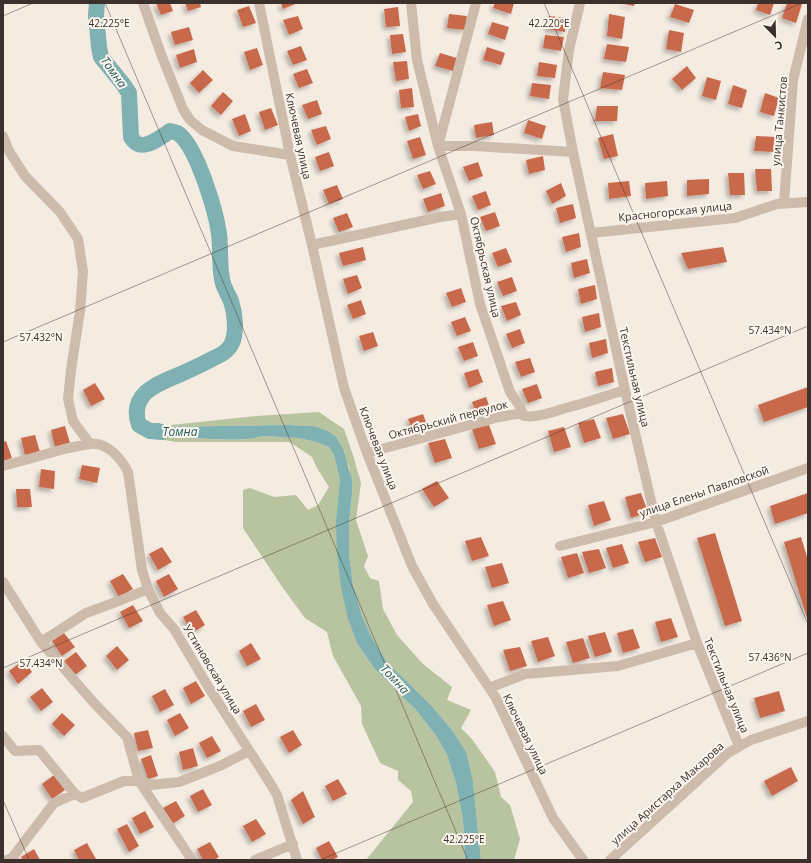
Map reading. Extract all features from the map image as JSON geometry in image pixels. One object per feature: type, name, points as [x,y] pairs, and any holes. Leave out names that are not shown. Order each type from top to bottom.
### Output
[{"type":"street","points":[[143,3],[160,54],[183,109],[190,120],[202,130],[233,146],[290,155]]},
{"type":"street","name":"Ключевая улица","points":[[259,3],[290,155],[344,388],[367,453],[412,566],[433,604],[489,688],[554,818],[583,860]]},
{"type":"street","name":"Октябрьская улица","points":[[411,3],[417,60],[438,146],[461,214],[480,304],[510,392],[523,413]]},
{"type":"street","points":[[476,3],[438,146],[475,146],[572,152]]},
{"type":"street","name":"Текстильная улица","points":[[580,3],[569,50],[563,99],[572,152],[656,522],[697,643],[738,746]]},
{"type":"street","name":"улица Танкистов","points":[[784,204],[793,80],[808,19]]},
{"type":"street","points":[[3,136],[9,151],[25,176],[60,212],[78,239],[83,271],[80,311],[68,399],[73,421],[90,444],[68,448],[3,466]]},
{"type":"street","name":"Красногорская улица","points":[[591,233],[735,218],[777,204],[808,202]]},
{"type":"street","points":[[312,245],[440,217],[461,214]]},
{"type":"street","name":"Октябрьский переулок","points":[[367,453],[499,417],[523,413],[524,416],[530,417],[545,415],[625,390]]},
{"type":"street","name":"Устиновская улица","points":[[90,444],[97,443],[109,449],[123,461],[128,472],[142,570],[148,589],[160,613],[174,629],[277,795],[297,860]]},
{"type":"street","name":"улица Елены Павловской","points":[[560,546],[656,522],[808,468]]},
{"type":"street","points":[[3,582],[41,642],[127,737],[139,781],[192,860]]},
{"type":"street","points":[[41,642],[86,612],[119,602],[148,589]]},
{"type":"street","points":[[489,688],[525,674],[618,666],[697,643]]},
{"type":"street","name":"улица Аристарха Макарова","points":[[610,860],[721,758],[738,746],[759,737],[808,721]]},
{"type":"street","points":[[3,736],[15,751],[39,750],[75,794],[82,798],[124,781],[139,781],[151,785],[179,782],[222,765],[249,751]]},
{"type":"street","points":[[7,860],[12,858],[54,803],[75,794]]},
{"type":"street","points":[[255,860],[293,844]]},
{"type":"green space","points":[[319,412],[344,429],[353,455],[361,483],[356,520],[368,556],[364,566],[370,578],[379,581],[383,609],[397,635],[423,664],[452,687],[447,700],[471,710],[461,728],[472,739],[495,772],[501,797],[510,805],[520,839],[514,860],[481,860],[473,782],[452,730],[430,704],[386,661],[372,638],[362,616],[353,585],[349,554],[349,524],[352,495],[349,466],[313,426],[152,427],[256,416]]},
{"type":"green space","points":[[153,435],[226,439],[253,438],[261,436],[299,438],[329,447],[334,455],[340,480],[358,645],[374,668],[416,710],[437,737],[447,755],[456,783],[463,820],[465,860],[366,860],[413,802],[411,791],[398,780],[398,771],[380,763],[362,724],[361,706],[333,656],[327,632],[305,618],[243,528],[243,490],[250,488],[274,497],[296,495],[308,510],[318,505],[329,487],[312,457],[290,442],[176,442],[153,438]]},
{"type":"water","points":[[313,426],[328,431],[336,437],[343,449],[352,480],[349,524],[349,554],[353,585],[362,616],[372,638],[386,661],[430,704],[452,730],[466,752],[473,782],[481,860],[465,860],[463,820],[456,783],[447,755],[437,737],[416,710],[374,668],[358,645],[348,619],[341,587],[337,554],[336,523],[340,480],[334,455],[329,447],[299,438],[261,436],[253,438],[226,439],[153,435],[152,427]]},
{"type":"building","points":[[156,3],[170,3],[173,11],[161,15]]},
{"type":"building","points":[[185,3],[200,3],[201,7],[188,11]]},
{"type":"building","points":[[281,3],[298,3],[283,9]]},
{"type":"building","points":[[495,3],[514,3],[511,14],[493,8]]},
{"type":"building","points":[[619,3],[635,3],[634,6]]},
{"type":"building","points":[[758,3],[774,3],[770,15],[756,10]]},
{"type":"building","points":[[787,3],[802,4],[796,23],[782,18]]},
{"type":"building","points":[[675,4],[694,10],[689,23],[670,17]]},
{"type":"building","points":[[249,6],[256,23],[243,27],[237,10]]},
{"type":"building","points":[[398,7],[400,26],[386,27],[384,9]]},
{"type":"building","points":[[449,14],[467,16],[465,30],[447,28]]},
{"type":"building","points":[[609,14],[625,17],[622,39],[607,36]]},
{"type":"building","points":[[298,16],[303,29],[289,35],[283,20]]},
{"type":"building","points":[[549,16],[567,18],[565,32],[547,29]]},
{"type":"building","points":[[492,22],[509,27],[505,40],[488,34]]},
{"type":"building","points":[[189,27],[193,40],[175,45],[171,32]]},
{"type":"building","points":[[669,30],[684,33],[681,52],[666,49]]},
{"type":"building","points":[[403,34],[406,52],[392,54],[390,35]]},
{"type":"building","points":[[545,35],[564,37],[561,51],[543,48]]},
{"type":"building","points":[[607,44],[629,47],[626,62],[604,59]]},
{"type":"building","points":[[301,46],[307,60],[293,65],[287,51]]},
{"type":"building","points":[[487,47],[505,53],[501,65],[483,60]]},
{"type":"building","points":[[257,48],[263,65],[250,70],[244,52]]},
{"type":"building","points":[[194,49],[197,62],[180,68],[176,55]]},
{"type":"building","points":[[440,53],[457,58],[453,71],[435,66]]},
{"type":"building","points":[[407,61],[409,79],[396,81],[393,62]]},
{"type":"building","points":[[539,62],[557,65],[555,78],[537,76]]},
{"type":"building","points":[[687,66],[696,78],[682,90],[672,79]]},
{"type":"building","points":[[307,69],[313,83],[299,88],[293,74]]},
{"type":"building","points":[[203,70],[213,80],[199,93],[190,83]]},
{"type":"building","points":[[603,72],[625,75],[622,90],[600,88]]},
{"type":"building","points":[[707,77],[721,81],[716,100],[702,96]]},
{"type":"building","points":[[532,83],[551,85],[549,99],[530,96]]},
{"type":"building","points":[[733,85],[747,90],[742,108],[728,104]]},
{"type":"building","points":[[412,88],[414,107],[401,108],[399,90]]},
{"type":"building","points":[[223,92],[233,101],[221,115],[211,106]]},
{"type":"building","points":[[765,93],[779,98],[774,116],[760,112]]},
{"type":"building","points":[[317,100],[322,114],[308,119],[302,105]]},
{"type":"building","points":[[597,106],[618,106],[617,121],[595,121]]},
{"type":"building","points":[[271,108],[278,125],[265,130],[259,112]]},
{"type":"building","points":[[245,114],[251,131],[239,136],[232,119]]},
{"type":"building","points":[[418,114],[421,126],[409,131],[405,117]]},
{"type":"building","points":[[528,120],[546,126],[542,139],[524,133]]},
{"type":"building","points":[[492,122],[494,135],[476,138],[474,125]]},
{"type":"building","points":[[326,126],[331,139],[317,145],[311,130]]},
{"type":"building","points":[[613,134],[618,156],[604,159],[598,138]]},
{"type":"building","points":[[756,136],[775,137],[774,152],[754,151]]},
{"type":"building","points":[[420,137],[426,155],[413,159],[407,141]]},
{"type":"building","points":[[329,152],[334,166],[320,171],[315,157]]},
{"type":"building","points":[[543,156],[545,170],[529,174],[526,160]]},
{"type":"building","points":[[478,162],[483,176],[469,181],[463,167]]},
{"type":"building","points":[[755,169],[771,169],[772,191],[757,191]]},
{"type":"building","points":[[430,171],[436,184],[423,189],[417,175]]},
{"type":"building","points":[[728,173],[744,173],[745,195],[730,195]]},
{"type":"building","points":[[709,179],[709,194],[687,196],[687,180]]},
{"type":"building","points":[[629,181],[631,196],[609,199],[608,183]]},
{"type":"building","points":[[667,181],[668,196],[646,199],[645,183]]},
{"type":"building","points":[[561,183],[566,196],[552,204],[546,191]]},
{"type":"building","points":[[337,185],[343,199],[329,204],[323,190]]},
{"type":"building","points":[[486,191],[491,205],[478,210],[472,196]]},
{"type":"building","points":[[441,193],[445,206],[428,212],[423,199]]},
{"type":"building","points":[[573,204],[576,218],[560,223],[556,208]]},
{"type":"building","points":[[495,212],[500,226],[486,231],[480,217]]},
{"type":"building","points":[[347,213],[353,227],[339,232],[333,218]]},
{"type":"building","points":[[579,233],[581,247],[566,252],[562,237]]},
{"type":"building","points":[[363,247],[366,260],[343,266],[339,253]]},
{"type":"building","points":[[723,247],[727,262],[688,269],[681,253]]},
{"type":"building","points":[[506,248],[512,262],[498,267],[492,253]]},
{"type":"building","points":[[587,259],[590,273],[574,278],[571,263]]},
{"type":"building","points":[[357,275],[362,288],[348,294],[343,279]]},
{"type":"building","points":[[512,277],[517,291],[503,296],[497,282]]},
{"type":"building","points":[[595,285],[597,299],[581,304],[578,289]]},
{"type":"building","points":[[461,288],[466,302],[452,307],[446,293]]},
{"type":"building","points":[[361,300],[366,314],[353,319],[347,305]]},
{"type":"building","points":[[516,302],[521,315],[507,321],[501,306]]},
{"type":"building","points":[[599,313],[601,327],[585,332],[582,317]]},
{"type":"building","points":[[465,317],[471,331],[457,336],[451,322]]},
{"type":"building","points":[[520,329],[525,343],[512,348],[506,334]]},
{"type":"building","points":[[373,332],[378,346],[364,351],[359,336]]},
{"type":"building","points":[[606,339],[608,353],[592,358],[589,343]]},
{"type":"building","points":[[473,342],[478,356],[464,361],[458,347]]},
{"type":"building","points":[[530,358],[535,372],[521,377],[515,362]]},
{"type":"building","points":[[612,368],[614,382],[598,386],[595,372]]},
{"type":"building","points":[[478,369],[483,382],[469,388],[464,373]]},
{"type":"building","points":[[95,383],[105,399],[91,406],[83,390]]},
{"type":"building","points":[[537,384],[542,398],[528,403],[522,389]]},
{"type":"building","points":[[808,387],[808,407],[764,422],[758,405]]},
{"type":"building","points":[[486,397],[491,411],[477,416],[472,402]]},
{"type":"building","points":[[423,414],[428,428],[414,434],[408,419]]},
{"type":"building","points":[[623,414],[630,434],[613,439],[606,418]]},
{"type":"building","points":[[594,419],[601,438],[584,443],[578,423]]},
{"type":"building","points":[[489,425],[496,444],[479,449],[472,429]]},
{"type":"building","points":[[65,426],[70,443],[55,447],[51,430]]},
{"type":"building","points":[[564,427],[571,447],[554,452],[548,431]]},
{"type":"building","points":[[35,435],[40,452],[25,456],[21,438]]},
{"type":"building","points":[[445,439],[452,458],[435,463],[428,443]]},
{"type":"building","points":[[6,441],[12,458],[3,461],[3,442]]},
{"type":"building","points":[[82,465],[100,468],[97,483],[79,479]]},
{"type":"building","points":[[41,469],[55,471],[54,489],[39,487]]},
{"type":"building","points":[[437,481],[449,498],[434,507],[422,489]]},
{"type":"building","points":[[16,489],[30,489],[32,507],[17,507]]},
{"type":"building","points":[[641,493],[648,512],[631,518],[625,497]]},
{"type":"building","points":[[808,493],[808,513],[775,524],[770,506]]},
{"type":"building","points":[[604,501],[611,520],[594,526],[588,505]]},
{"type":"building","points":[[715,533],[742,621],[725,626],[697,538]]},
{"type":"building","points":[[481,537],[489,556],[472,561],[465,541]]},
{"type":"building","points":[[801,537],[808,560],[808,622],[784,542]]},
{"type":"building","points":[[655,538],[662,557],[645,562],[638,542]]},
{"type":"building","points":[[622,544],[629,563],[613,568],[606,548]]},
{"type":"building","points":[[162,547],[172,562],[158,570],[149,554]]},
{"type":"building","points":[[599,549],[606,568],[589,573],[582,552]]},
{"type":"building","points":[[577,553],[584,573],[568,578],[561,557]]},
{"type":"building","points":[[502,563],[509,583],[492,588],[485,567]]},
{"type":"building","points":[[123,574],[133,589],[119,597],[110,581]]},
{"type":"building","points":[[169,574],[178,589],[164,597],[156,581]]},
{"type":"building","points":[[503,601],[511,620],[494,626],[487,605]]},
{"type":"building","points":[[133,605],[143,621],[129,628],[120,612]]},
{"type":"building","points":[[196,610],[205,625],[192,633],[183,617]]},
{"type":"building","points":[[671,618],[678,637],[661,642],[655,622]]},
{"type":"building","points":[[633,629],[640,648],[623,653],[617,633]]},
{"type":"building","points":[[605,632],[612,652],[595,657],[588,636]]},
{"type":"building","points":[[64,633],[75,647],[62,656],[52,641]]},
{"type":"building","points":[[548,637],[555,656],[538,662],[531,641]]},
{"type":"building","points":[[583,638],[590,658],[573,663],[566,642]]},
{"type":"building","points":[[251,643],[261,659],[247,666],[239,651]]},
{"type":"building","points":[[117,646],[129,660],[117,670],[106,656]]},
{"type":"building","points":[[520,647],[527,666],[510,671],[503,650]]},
{"type":"building","points":[[76,652],[87,666],[75,675],[64,661]]},
{"type":"building","points":[[24,660],[32,672],[18,684],[9,671]]},
{"type":"building","points":[[196,681],[205,696],[191,704],[183,688]]},
{"type":"building","points":[[42,688],[53,702],[41,711],[30,697]]},
{"type":"building","points":[[165,689],[174,705],[160,712],[152,696]]},
{"type":"building","points":[[779,691],[785,711],[760,718],[754,698]]},
{"type":"building","points":[[256,704],[265,720],[251,727],[243,711]]},
{"type":"building","points":[[62,713],[75,725],[64,736],[52,724]]},
{"type":"building","points":[[180,713],[189,728],[175,736],[167,720]]},
{"type":"building","points":[[148,730],[153,748],[138,751],[134,733]]},
{"type":"building","points":[[293,730],[302,745],[289,753],[280,737]]},
{"type":"building","points":[[212,736],[221,751],[207,758],[199,743]]},
{"type":"building","points":[[193,748],[198,766],[183,770],[179,752]]},
{"type":"building","points":[[151,755],[158,776],[148,779],[141,759]]},
{"type":"building","points":[[791,767],[798,781],[772,796],[764,781]]},
{"type":"building","points":[[54,775],[65,790],[52,799],[42,784]]},
{"type":"building","points":[[338,779],[347,794],[333,801],[325,786]]},
{"type":"building","points":[[203,789],[212,805],[198,812],[190,796]]},
{"type":"building","points":[[303,791],[315,817],[303,824],[291,800]]},
{"type":"building","points":[[176,801],[185,816],[172,824],[163,808]]},
{"type":"building","points":[[145,811],[154,827],[140,834],[132,818]]},
{"type":"building","points":[[256,819],[266,834],[252,842],[243,826]]},
{"type":"building","points":[[127,824],[139,846],[129,852],[117,829]]},
{"type":"building","points":[[329,841],[338,857],[332,860],[322,860],[316,848]]},
{"type":"building","points":[[210,842],[219,857],[214,860],[203,860],[197,849]]},
{"type":"building","points":[[87,843],[96,859],[79,860],[74,850]]},
{"type":"building","points":[[34,849],[40,860],[23,860],[21,857]]},
{"type":"waterway","name":"Томна","points":[[97,3],[96,15],[101,57],[129,93],[131,137],[136,143],[142,145],[155,141],[170,131],[177,133],[186,141],[199,166],[210,196],[217,224],[220,240],[221,267],[224,288],[231,301],[234,311],[234,338],[231,346],[227,350],[219,356],[164,381],[148,391],[142,397],[138,405],[137,414],[139,425],[150,431],[161,432],[152,431],[158,431]]}]
